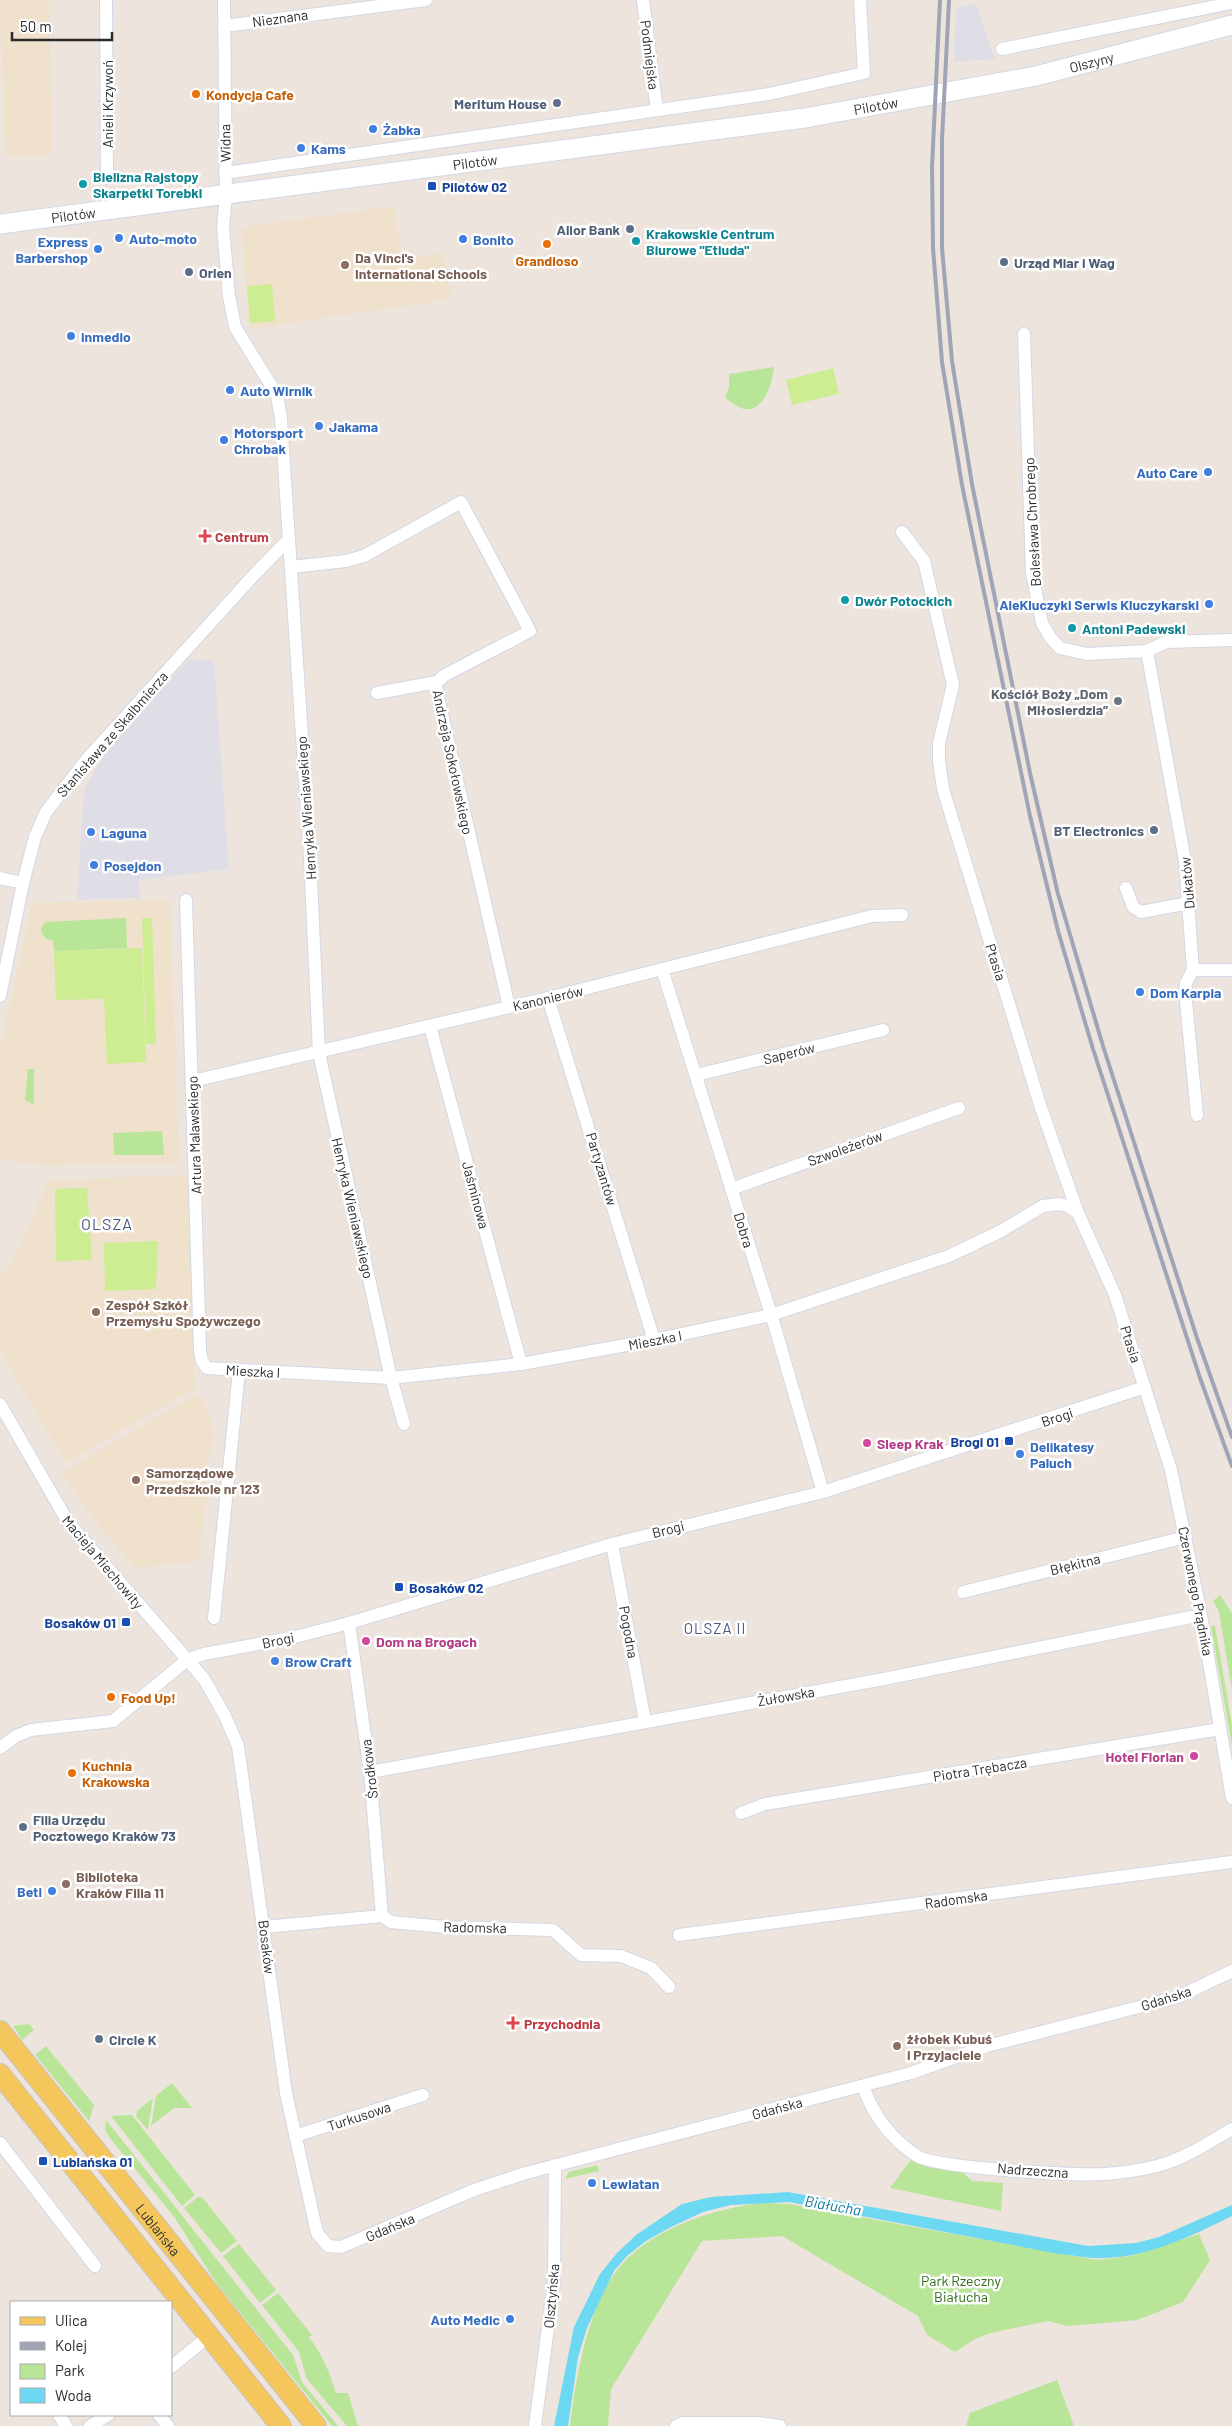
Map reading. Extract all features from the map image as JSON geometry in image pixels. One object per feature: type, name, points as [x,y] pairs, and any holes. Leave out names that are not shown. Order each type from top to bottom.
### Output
[{"type":"main road","name":"Lublańska","points":[[0,2031],[316,2426]]},
{"type":"main road","name":"Lublańska","points":[[0,2074],[281,2426]]},
{"type":"street","name":"Anieli Krzywoń","points":[[106,0],[108,178]]},
{"type":"street","name":"Widna","points":[[224,0],[226,196]]},
{"type":"street","name":"Nieznana","points":[[224,26],[355,4],[426,0]]},
{"type":"street","name":"Podmiejska","points":[[643,0],[657,110]]},
{"type":"street","name":"Pilotów","points":[[225,173],[769,94],[864,73],[860,0]]},
{"type":"street","name":"Olszyny","points":[[1002,49],[1232,3]]},
{"type":"street","name":"Olszyny","points":[[948,94],[1065,70],[1232,25]]},
{"type":"street","name":"Pilotów","points":[[0,224],[226,196],[805,118],[948,94]]},
{"type":"street","name":"Henryka Wieniawskiego","points":[[226,196],[224,227],[231,311],[236,329],[262,368],[279,403],[310,858],[318,1053],[391,1378],[404,1424]]},
{"type":"street","name":"Bolesława Chrobrego","points":[[1024,334],[1032,573],[1042,623],[1050,637],[1060,648],[1088,654],[1147,651],[1166,642],[1232,640]]},
{"type":"street","name":"Andrzeja Sokołowskiego","points":[[290,567],[346,561],[364,556],[461,502],[530,631],[456,668],[437,682],[436,694],[509,1007]]},
{"type":"street","name":"Ptasia","points":[[902,532],[924,561],[952,685],[939,743],[939,761],[943,789],[1041,1108],[1078,1213],[1115,1295],[1145,1388]]},
{"type":"street","name":"Stanisława ze Skalbmierza","points":[[0,996],[23,882],[38,828],[46,812],[66,784],[253,576],[289,539]]},
{"type":"street","name":"Dukatów","points":[[1147,651],[1186,861],[1193,970],[1186,983],[1185,990],[1197,1115]]},
{"type":"street","points":[[377,693],[437,682]]},
{"type":"street","points":[[0,878],[23,882]]},
{"type":"street","points":[[1126,888],[1133,908],[1141,912],[1189,903]]},
{"type":"street","name":"Artura Malawskiego","points":[[186,900],[200,1351],[202,1362],[207,1368]]},
{"type":"street","name":"Kanonierów","points":[[193,1081],[548,998],[872,916],[902,915]]},
{"type":"street","name":"Dobra","points":[[662,969],[771,1315],[823,1492]]},
{"type":"street","points":[[1193,970],[1232,970]]},
{"type":"street","name":"Partyzantów","points":[[548,998],[654,1340]]},
{"type":"street","name":"Jaśminowa","points":[[430,1026],[521,1364]]},
{"type":"street","name":"Saperów","points":[[696,1075],[883,1030]]},
{"type":"street","name":"Szwoleżerów","points":[[732,1189],[960,1108]]},
{"type":"street","name":"Mieszka I","points":[[207,1368],[391,1378],[521,1364],[654,1340],[771,1315],[948,1256],[1001,1231],[1043,1206],[1059,1204],[1068,1206],[1078,1213]]},
{"type":"street","points":[[214,1618],[239,1371]]},
{"type":"street","name":"Brogi","points":[[187,1660],[204,1654],[295,1637],[349,1623],[612,1544],[823,1492],[1145,1388]]},
{"type":"street","name":"Czerwonego Prądnika","points":[[1145,1388],[1171,1470],[1186,1537],[1220,1729],[1230,1774],[1232,1798]]},
{"type":"street","name":"Macieja Miechowity","points":[[0,1404],[68,1522],[187,1660]]},
{"type":"street","name":"Błękitna","points":[[964,1592],[1186,1537]]},
{"type":"street","name":"Pogodna","points":[[612,1544],[645,1721]]},
{"type":"street","name":"Żułowska","points":[[370,1772],[884,1679],[1201,1615]]},
{"type":"street","name":"Środkowa","points":[[349,1623],[370,1772],[382,1916]]},
{"type":"street","points":[[0,1748],[16,1736],[31,1730],[102,1724],[113,1721],[187,1660]]},
{"type":"street","name":"Bosaków","points":[[187,1660],[210,1687],[238,1746],[282,2067],[295,2136],[317,2233],[324,2243]]},
{"type":"street","name":"Piotra Trębacza","points":[[741,1813],[764,1804],[1220,1729]]},
{"type":"street","name":"Radomska","points":[[679,1935],[1232,1862]]},
{"type":"street","name":"Radomska","points":[[264,1927],[382,1916],[391,1922],[444,1927],[553,1930],[581,1955],[621,1956],[651,1968],[669,1987]]},
{"type":"street","name":"Gdańska","points":[[324,2243],[332,2248],[341,2247],[488,2185],[555,2165],[863,2086],[987,2046],[1178,1996],[1232,1971]]},
{"type":"street","name":"Nadrzeczna","points":[[863,2086],[878,2119],[892,2136],[918,2156],[945,2164],[1075,2173],[1103,2174],[1128,2171],[1179,2158],[1232,2129]]},
{"type":"street","name":"Turkusowa","points":[[295,2136],[423,2095]]},
{"type":"street","points":[[1,2144],[94,2266]]},
{"type":"street","name":"Olsztyńska","points":[[534,2426],[554,2281],[555,2165]]},
{"type":"street","points":[[172,2366],[209,2336]]},
{"type":"street","points":[[90,2426],[106,2416]]},
{"type":"street","points":[[160,2416],[168,2426]]},
{"type":"street","points":[[676,2426],[683,2423],[780,2426]]},
{"type":"shaded area","points":[[0,0],[49,0],[52,155],[5,156]]},
{"type":"shaded area","points":[[976,4],[995,59],[954,62],[956,8]]},
{"type":"shaded area","name":"Da Vinci's International Schools","points":[[394,206],[402,257],[407,259],[443,253],[451,299],[253,329],[249,327],[241,227]]},
{"type":"shaded area","points":[[190,659],[214,661],[229,869],[139,880],[140,898],[77,900],[84,790],[111,743]]},
{"type":"shaded area","points":[[170,899],[179,1163],[39,1166],[0,1159],[0,1048],[32,903]]},
{"type":"shaded area","name":"Zespół Szkół Przemysłu Spożywczego","points":[[189,1175],[195,1388],[66,1463],[0,1351],[0,1274],[9,1269],[49,1180]]},
{"type":"shaded area","name":"Samorządowe Przedszkole nr 123","points":[[197,1394],[206,1405],[213,1425],[214,1436],[212,1452],[208,1456],[205,1488],[207,1492],[199,1561],[135,1568],[88,1512],[62,1472]]},
{"type":"green space","points":[[272,284],[275,321],[250,323],[247,286]]},
{"type":"green space","points":[[774,367],[772,380],[766,395],[757,406],[752,409],[745,409],[725,398],[729,387],[729,374]]},
{"type":"green space","points":[[833,368],[839,394],[792,405],[786,380]]},
{"type":"green space","points":[[126,918],[127,948],[54,951],[53,940],[46,939],[41,931],[42,926],[46,922]]},
{"type":"green space","points":[[142,918],[152,918],[156,1044],[146,1044]]},
{"type":"green space","points":[[142,948],[146,1062],[107,1064],[104,999],[56,1000],[54,951]]},
{"type":"green space","points":[[28,1069],[34,1069],[34,1105],[25,1100]]},
{"type":"green space","points":[[162,1131],[164,1155],[114,1155],[113,1133]]},
{"type":"green space","points":[[87,1188],[92,1260],[56,1261],[55,1189]]},
{"type":"green space","points":[[158,1241],[156,1289],[105,1291],[104,1243]]},
{"type":"green space","points":[[1220,1595],[1232,1613],[1232,1690],[1219,1612],[1213,1601]]},
{"type":"green space","points":[[1211,1626],[1215,1626],[1232,1725],[1232,1746]]},
{"type":"green space","points":[[29,2024],[34,2030],[22,2040],[13,2026]]},
{"type":"green space","points":[[46,2046],[94,2105],[89,2121],[35,2055]]},
{"type":"green space","points":[[172,2083],[192,2108],[174,2108],[151,2126],[156,2096]]},
{"type":"green space","points":[[153,2098],[147,2129],[136,2116],[137,2111]]},
{"type":"green space","points":[[132,2115],[195,2195],[182,2206],[111,2116]]},
{"type":"green space","points":[[106,2120],[293,2355],[302,2382],[338,2426],[332,2426],[217,2284],[175,2218],[109,2137],[105,2130]]},
{"type":"green space","points":[[912,2158],[960,2170],[972,2181],[1003,2183],[1001,2211],[890,2188]]},
{"type":"green space","points":[[597,2165],[599,2171],[565,2179],[569,2172]]},
{"type":"green space","points":[[198,2197],[202,2197],[237,2241],[221,2253],[184,2208]]},
{"type":"green space","name":"Park Rzeczny Białucha","points":[[759,2203],[789,2204],[1097,2260],[1131,2256],[1199,2234],[1210,2260],[1183,2302],[1137,2320],[1068,2326],[1048,2321],[991,2333],[975,2339],[955,2352],[927,2335],[918,2316],[782,2236],[702,2241],[611,2389],[608,2426],[570,2426],[576,2383],[587,2335],[595,2312],[616,2271],[644,2245],[675,2227],[707,2214]]},
{"type":"green space","points":[[239,2244],[276,2290],[260,2303],[223,2256]]},
{"type":"green space","points":[[278,2293],[312,2335],[309,2337],[325,2364],[336,2393],[348,2393],[358,2426],[347,2426],[307,2379],[299,2352],[262,2305]]},
{"type":"green space","points":[[1057,2380],[1074,2426],[966,2426],[970,2413]]},
{"type":"water","name":"Białucha","points":[[788,2192],[1088,2246],[1136,2243],[1159,2237],[1232,2205],[1232,2216],[1170,2244],[1138,2254],[1099,2258],[1059,2254],[789,2202],[731,2205],[703,2212],[646,2241],[627,2256],[614,2271],[587,2328],[578,2357],[568,2426],[554,2426],[574,2327],[600,2274],[617,2253],[636,2235],[682,2204],[711,2197]]},
{"type":"railway","points":[[940,0],[932,167],[933,248],[942,362],[962,485],[1030,816],[1058,931],[1093,1049],[1200,1378],[1232,1466]]},
{"type":"railway","points":[[949,0],[942,140],[942,248],[952,361],[972,484],[1030,773],[1058,894],[1103,1046],[1197,1338],[1232,1437]]},
{"type":"place","name":"Kondycja Cafe","points":[[196,94]]},
{"type":"place","name":"Meritum House","points":[[557,103]]},
{"type":"place","name":"Żabka","points":[[373,129]]},
{"type":"place","name":"Kams","points":[[301,148]]},
{"type":"place","name":"Bielizna Rajstopy Skarpetki Torebki","points":[[83,184]]},
{"type":"place","name":"Pilotów 02","points":[[432,186]]},
{"type":"place","name":"Alior Bank","points":[[630,229]]},
{"type":"place","name":"Auto-moto","points":[[119,238]]},
{"type":"place","name":"Bonito","points":[[463,239]]},
{"type":"place","name":"Krakowskie Centrum Biurowe \"Etiuda\"","points":[[636,241]]},
{"type":"place","name":"Grandioso","points":[[547,244]]},
{"type":"place","name":"Express Barbershop","points":[[98,249]]},
{"type":"place","name":"Urząd Miar i Wag","points":[[1004,262]]},
{"type":"place","name":"Da Vinci's International Schools","points":[[345,265]]},
{"type":"place","name":"Orlen","points":[[189,272]]},
{"type":"place","name":"inmedio","points":[[71,336]]},
{"type":"place","name":"Auto Wirnik","points":[[230,390]]},
{"type":"place","name":"Jakama","points":[[319,426]]},
{"type":"place","name":"Motorsport Chrobak","points":[[224,440]]},
{"type":"place","name":"Auto Care","points":[[1208,472]]},
{"type":"place","name":"Centrum","points":[[205,536]]},
{"type":"place","name":"Dwór Potockich","points":[[845,600]]},
{"type":"place","name":"AleKluczyki Serwis Kluczykarski","points":[[1209,604]]},
{"type":"place","name":"Antoni Padewski","points":[[1072,628]]},
{"type":"place","name":"Kościół Boży „Dom Miłosierdzia”","points":[[1118,701]]},
{"type":"place","name":"BT Electronics","points":[[1154,830]]},
{"type":"place","name":"Laguna","points":[[91,832]]},
{"type":"place","name":"Posejdon","points":[[94,865]]},
{"type":"place","name":"Dom Karpia","points":[[1140,992]]},
{"type":"place","name":"Zespół Szkół Przemysłu Spożywczego","points":[[96,1312]]},
{"type":"place","name":"Brogi 01","points":[[1009,1441]]},
{"type":"place","name":"Sleep Krak","points":[[867,1443]]},
{"type":"place","name":"Delikatesy Paluch","points":[[1020,1454]]},
{"type":"place","name":"Samorządowe Przedszkole nr 123","points":[[136,1480]]},
{"type":"place","name":"Bosaków 02","points":[[399,1587]]},
{"type":"place","name":"Bosaków 01","points":[[126,1622]]},
{"type":"place","name":"Dom na Brogach","points":[[366,1641]]},
{"type":"place","name":"Brow Craft","points":[[275,1661]]},
{"type":"place","name":"Food Up!","points":[[111,1697]]},
{"type":"place","name":"Hotel Florian","points":[[1194,1756]]},
{"type":"place","name":"Kuchnia Krakowska","points":[[72,1773]]},
{"type":"place","name":"Filia Urzędu Pocztowego Kraków 73","points":[[23,1827]]},
{"type":"place","name":"Biblioteka Kraków Filia 11","points":[[66,1884]]},
{"type":"place","name":"Beti","points":[[52,1891]]},
{"type":"place","name":"Przychodnia","points":[[513,2023]]},
{"type":"place","name":"Circle K","points":[[99,2039]]},
{"type":"place","name":"żłobek Kubuś i Przyjaciele","points":[[897,2046]]},
{"type":"place","name":"Lublańska 01","points":[[43,2161]]},
{"type":"place","name":"Lewiatan","points":[[592,2183]]},
{"type":"place","name":"Auto Medic","points":[[510,2319]]},
{"type":"district","name":"OLSZA","points":[[107,1223]]},
{"type":"district","name":"OLSZA II","points":[[715,1628]]}]
